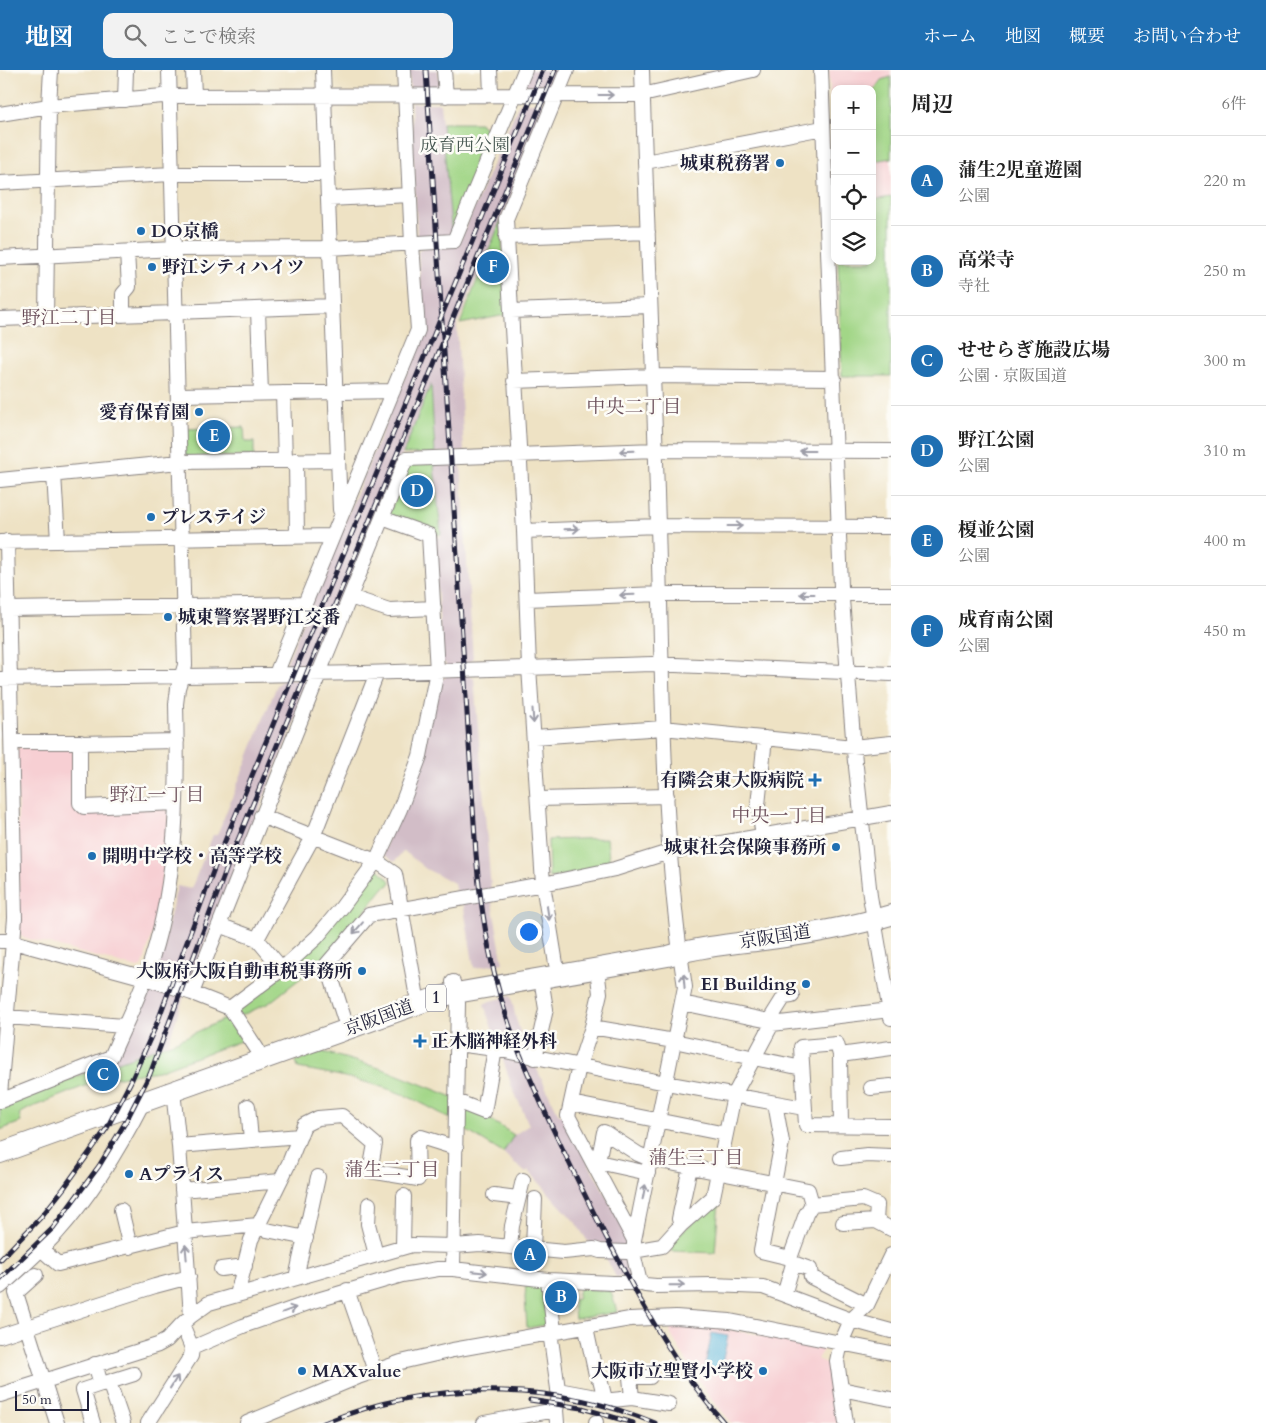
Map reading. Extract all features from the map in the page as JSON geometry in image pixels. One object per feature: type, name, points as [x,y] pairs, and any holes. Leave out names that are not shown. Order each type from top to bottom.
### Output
[{"type":"highway","name":"京阪国道","points":[[0,1153],[432,999],[455,987],[556,964],[680,947],[882,912]]},
{"type":"highway","name":"京阪国道","points":[[0,1140],[416,992],[541,978],[668,956],[680,947]]},
{"type":"street","points":[[46,317],[51,70]]},
{"type":"street","points":[[125,100],[126,70]]},
{"type":"street","points":[[0,1101],[112,1057],[145,978],[161,928],[174,849],[177,741],[176,704],[178,688],[185,665],[169,70]]},
{"type":"street","points":[[193,70],[194,96]]},
{"type":"street","points":[[323,70],[340,516]]},
{"type":"street","points":[[278,669],[418,330],[404,70]]},
{"type":"street","points":[[444,70],[446,96]]},
{"type":"street","points":[[490,70],[491,96]]},
{"type":"street","points":[[0,258],[174,250],[330,248],[454,241],[525,70]]},
{"type":"street","points":[[556,964],[543,884],[529,668],[524,531],[506,219],[567,70]]},
{"type":"street","points":[[640,1283],[634,1257],[635,1245],[649,1166],[686,987],[669,852],[663,728],[656,450],[642,70]]},
{"type":"street","points":[[0,114],[49,106],[170,96],[557,96],[643,94],[753,70]]},
{"type":"street","points":[[682,1003],[771,1023],[890,1014],[882,912],[861,819],[847,671],[842,594],[821,70]]},
{"type":"street","points":[[645,162],[823,128]]},
{"type":"street","points":[[0,184],[172,174],[328,174]]},
{"type":"street","points":[[328,199],[410,195]]},
{"type":"street","points":[[506,237],[648,232]]},
{"type":"street","points":[[124,315],[123,294],[129,287],[127,252]]},
{"type":"street","points":[[0,319],[332,306]]},
{"type":"street","points":[[511,311],[650,306]]},
{"type":"street","points":[[258,310],[261,393]]},
{"type":"street","points":[[514,381],[653,376],[834,378]]},
{"type":"street","points":[[178,395],[393,390]]},
{"type":"street","points":[[283,393],[297,537]]},
{"type":"street","points":[[192,993],[261,816],[406,459],[656,450],[891,451]]},
{"type":"street","points":[[0,480],[179,462],[338,460]]},
{"type":"street","points":[[54,474],[58,541]]},
{"type":"street","points":[[230,1008],[282,969],[317,937],[342,907],[376,861],[400,809],[420,756],[437,671],[429,535],[382,518]]},
{"type":"street","points":[[524,531],[658,526],[891,527]]},
{"type":"street","points":[[0,1095],[7,1017],[7,942],[15,918],[6,809],[12,742],[5,679],[9,609],[4,541],[332,536]]},
{"type":"street","points":[[527,600],[660,594],[891,594]]},
{"type":"street","points":[[350,597],[389,610],[434,608]]},
{"type":"street","points":[[9,609],[304,604]]},
{"type":"street","points":[[5,679],[377,673],[480,668],[662,664],[891,674]]},
{"type":"street","points":[[257,938],[314,837],[377,673]]},
{"type":"street","points":[[534,737],[663,728],[853,747],[891,743]]},
{"type":"street","points":[[763,836],[758,805],[765,738]]},
{"type":"street","points":[[12,742],[177,741]]},
{"type":"street","points":[[80,743],[80,803],[84,807],[176,803]]},
{"type":"street","points":[[538,799],[667,796]]},
{"type":"street","points":[[344,1018],[327,964],[369,915],[543,884],[615,869],[669,852],[891,814]]},
{"type":"street","points":[[261,816],[376,861],[395,874],[416,992]]},
{"type":"street","points":[[219,925],[257,938],[282,969]]},
{"type":"street","points":[[7,942],[145,978],[230,1008],[258,1049]]},
{"type":"street","points":[[597,968],[600,993],[592,1027],[579,1066],[568,1116],[596,1163],[635,1245]]},
{"type":"street","points":[[535,1058],[546,1009],[541,978]]},
{"type":"street","points":[[453,1269],[458,1003],[455,987]]},
{"type":"street","points":[[0,1394],[167,1340],[209,1302],[403,1247],[412,1245],[454,1246],[480,1244],[564,1252],[594,1249],[627,1252],[635,1245],[662,1246],[681,1225],[713,1197],[734,1096],[784,997],[792,996]]},
{"type":"street","points":[[7,1017],[124,1026]]},
{"type":"street","points":[[592,1027],[674,1041],[802,1068]]},
{"type":"street","points":[[457,1044],[495,1049],[804,1108]]},
{"type":"street","points":[[842,1125],[840,1055],[837,1044],[801,1046],[806,1125],[891,1126]]},
{"type":"street","points":[[840,1055],[891,1048]]},
{"type":"street","points":[[456,1101],[484,1112],[495,1049]]},
{"type":"street","points":[[871,1088],[891,1086]]},
{"type":"street","points":[[148,1423],[191,1356],[192,1348],[187,1320],[188,1277],[179,1146],[173,1092]]},
{"type":"street","points":[[0,1287],[41,1249],[77,1208],[105,1170],[130,1129],[143,1102]]},
{"type":"street","points":[[571,1103],[726,1134]]},
{"type":"street","points":[[775,1103],[782,1142],[761,1251],[810,1269],[811,1277],[867,1305]]},
{"type":"street","points":[[248,1106],[251,1140]]},
{"type":"street","points":[[236,1295],[251,1240],[289,1163],[304,1125],[310,1121],[328,1116],[342,1116],[375,1144],[370,1171],[418,1180],[417,1140],[421,1137],[456,1148]]},
{"type":"street","points":[[596,1163],[604,1132],[638,1154],[649,1166]]},
{"type":"street","points":[[179,1146],[300,1136]]},
{"type":"street","points":[[841,1158],[867,1155],[891,1156]]},
{"type":"street","points":[[596,1163],[690,1167],[808,1190],[812,1204],[806,1214],[784,1295]]},
{"type":"street","points":[[681,1225],[679,1219],[690,1167]]},
{"type":"street","points":[[296,1278],[318,1177]]},
{"type":"street","points":[[510,1247],[512,1226],[523,1180]]},
{"type":"street","points":[[182,1190],[280,1181]]},
{"type":"street","points":[[494,1195],[518,1198]]},
{"type":"street","points":[[403,1247],[404,1196]]},
{"type":"street","points":[[534,1248],[536,1199]]},
{"type":"street","points":[[812,1204],[863,1199],[877,1205],[876,1221]]},
{"type":"street","points":[[369,1204],[368,1224],[376,1255]]},
{"type":"street","points":[[121,1210],[130,1247]]},
{"type":"street","points":[[843,1223],[876,1221],[891,1230]]},
{"type":"street","points":[[41,1249],[58,1264],[185,1232],[257,1227],[306,1238]]},
{"type":"street","points":[[846,1423],[837,1361],[841,1343],[851,1320],[861,1313],[867,1305],[891,1256]]},
{"type":"street","points":[[221,1269],[245,1266]]},
{"type":"street","points":[[192,1348],[243,1326],[347,1290],[414,1272],[453,1269],[548,1280],[640,1283],[656,1286],[712,1285],[763,1287],[851,1320],[891,1331]]},
{"type":"street","points":[[36,1275],[16,1294],[57,1423]]},
{"type":"street","points":[[0,1336],[188,1277]]},
{"type":"street","points":[[484,1423],[556,1417],[559,1396],[548,1280]]},
{"type":"street","points":[[347,1290],[375,1370]]},
{"type":"street","points":[[247,1423],[375,1370],[435,1354],[630,1319],[696,1317],[730,1321],[891,1353]]},
{"type":"street","points":[[587,1333],[596,1375],[600,1379],[605,1399]]},
{"type":"street","points":[[95,1364],[123,1423]]},
{"type":"street","points":[[93,1423],[83,1390],[134,1374]]},
{"type":"street","points":[[632,1398],[630,1377],[650,1377]]},
{"type":"street","points":[[841,1389],[891,1399]]},
{"type":"street","points":[[558,1390],[612,1400],[632,1398],[669,1404]]},
{"type":"shaded area","points":[[409,70],[438,70],[440,85],[437,90],[410,91]]},
{"type":"shaded area","points":[[530,70],[563,70],[556,87],[550,90],[524,90],[523,86]]},
{"type":"shaded area","points":[[829,70],[891,70],[891,197],[876,199],[876,85],[831,85],[831,109]]},
{"type":"shaded area","points":[[411,103],[440,103],[452,236],[422,239],[417,235]]},
{"type":"shaded area","points":[[519,103],[545,103],[548,106],[457,325],[464,452],[435,453],[430,386],[318,662],[314,667],[289,667],[286,664],[424,331],[418,252],[422,248],[458,245]]},
{"type":"shaded area","points":[[442,462],[461,465],[473,659],[470,663],[469,676],[474,678],[491,889],[456,895],[454,883],[426,869],[404,851],[394,862],[383,854],[442,679],[445,678],[446,664],[442,662],[434,538],[441,537],[434,466]]},
{"type":"shaded area","points":[[282,680],[306,680],[310,684],[187,987],[168,1043],[116,1063],[114,1062],[145,987],[155,975],[177,886],[191,889],[213,835],[217,835],[277,685]]},
{"type":"shaded area","name":"開明中学校・高等学校","points":[[72,746],[75,750],[76,808],[165,809],[169,813],[164,868],[155,923],[143,966],[138,968],[22,937],[19,932],[17,750],[20,747]]},
{"type":"shaded area","points":[[491,897],[503,963],[474,968],[463,903]]},
{"type":"shaded area","points":[[511,996],[526,1050],[498,1047],[484,1004]]},
{"type":"shaded area","points":[[501,1054],[533,1061],[558,1113],[563,1116],[632,1243],[634,1276],[616,1277],[604,1255],[591,1246],[575,1222],[528,1170],[526,1173],[503,1153],[514,1135],[529,1125],[512,1087]]},
{"type":"shaded area","name":"大阪市立聖賢小学校","points":[[670,1325],[707,1325],[824,1348],[817,1359],[832,1367],[840,1423],[732,1423],[713,1401],[695,1375],[671,1335]]},
{"type":"green space","points":[[891,77],[891,158],[876,161],[876,87],[881,80]]},
{"type":"green space","name":"成育西公園","points":[[442,123],[480,123],[482,126],[494,131],[452,236]]},
{"type":"green space","points":[[891,197],[891,376],[842,376],[838,265],[876,265],[876,199]]},
{"type":"green space","points":[[501,220],[506,315],[460,324]]},
{"type":"green space","points":[[431,384],[435,453],[403,454]]},
{"type":"green space","points":[[244,427],[245,442],[254,442],[254,456],[189,457],[185,453],[185,429]]},
{"type":"green space","points":[[442,462],[434,466],[441,534],[433,536],[389,514],[407,468],[412,464]]},
{"type":"green space","points":[[607,838],[610,867],[549,878],[548,840]]},
{"type":"green space","points":[[374,870],[380,870],[391,882],[388,886],[384,887],[339,944],[321,962],[269,1003],[240,1016],[236,1011]]},
{"type":"green space","points":[[227,1018],[231,1019],[246,1039],[158,1071],[112,1078],[87,1085],[30,1108],[19,1114],[21,1122],[0,1130],[0,1106],[114,1062],[116,1063],[179,1040]]},
{"type":"green space","points":[[323,1052],[383,1069],[453,1097],[453,1120],[389,1089],[351,1078],[298,1068],[296,1061]]},
{"type":"green space","points":[[461,1107],[486,1117],[514,1135],[503,1153],[459,1126]]},
{"type":"green space","points":[[718,1201],[715,1253],[672,1251],[671,1241]]},
{"type":"green space","points":[[526,1284],[546,1285],[550,1324],[527,1328]]},
{"type":"green space","points":[[579,1288],[611,1291],[617,1312],[575,1319],[573,1300],[577,1299]]},
{"type":"water","points":[[712,1333],[728,1336],[720,1373],[704,1370]]},
{"type":"railway","points":[[426,70],[476,854],[482,908],[491,960],[505,1012],[524,1064],[589,1204],[624,1271],[663,1339],[707,1403],[724,1423]]},
{"type":"railway","points":[[0,1260],[41,1217],[64,1188],[107,1128],[132,1079],[157,1023],[218,858],[543,70]]},
{"type":"railway","points":[[0,1279],[53,1228],[99,1166],[125,1123],[150,1074],[229,862],[555,70]]},
{"type":"railway","points":[[324,1423],[364,1409],[405,1399],[447,1393],[490,1391],[532,1393],[574,1399],[615,1409],[655,1423]]},
{"type":"railway","points":[[530,1400],[582,1408],[633,1423]]},
{"type":"place","name":"城東税務署","points":[[780,163]]},
{"type":"place","name":"DO京橋","points":[[141,231]]},
{"type":"place","name":"野江シティハイツ","points":[[152,267]]},
{"type":"place","name":"成育南公園","points":[[493,267]]},
{"type":"place","name":"愛育保育園","points":[[199,412]]},
{"type":"place","name":"榎並公園","points":[[214,436]]},
{"type":"place","name":"野江公園","points":[[417,491]]},
{"type":"place","name":"プレステイジ","points":[[151,517]]},
{"type":"place","name":"城東警察署野江交番","points":[[168,617]]},
{"type":"place","name":"有隣会東大阪病院","points":[[815,780]]},
{"type":"place","name":"城東社会保険事務所","points":[[836,847]]},
{"type":"place","name":"開明中学校・高等学校","points":[[92,856]]},
{"type":"place","name":"大阪府大阪自動車税事務所","points":[[362,971]]},
{"type":"place","name":"EI Building","points":[[806,984]]},
{"type":"place","name":"正木脳神経外科","points":[[420,1041]]},
{"type":"place","name":"せせらぎ施設広場","points":[[103,1075]]},
{"type":"place","name":"Aプライス","points":[[129,1174]]},
{"type":"place","name":"蒲生2児童遊園","points":[[530,1255]]},
{"type":"place","name":"高栄寺","points":[[561,1297]]},
{"type":"place","name":"MAXvalue","points":[[302,1371]]},
{"type":"place","name":"大阪市立聖賢小学校","points":[[763,1371]]},
{"type":"district","name":"野江二丁目","points":[[69,318]]},
{"type":"district","name":"中央二丁目","points":[[634,407]]},
{"type":"district","name":"野江一丁目","points":[[157,795]]},
{"type":"district","name":"中央一丁目","points":[[779,816]]},
{"type":"district","name":"蒲生三丁目","points":[[696,1158]]},
{"type":"district","name":"蒲生二丁目","points":[[392,1170]]}]
